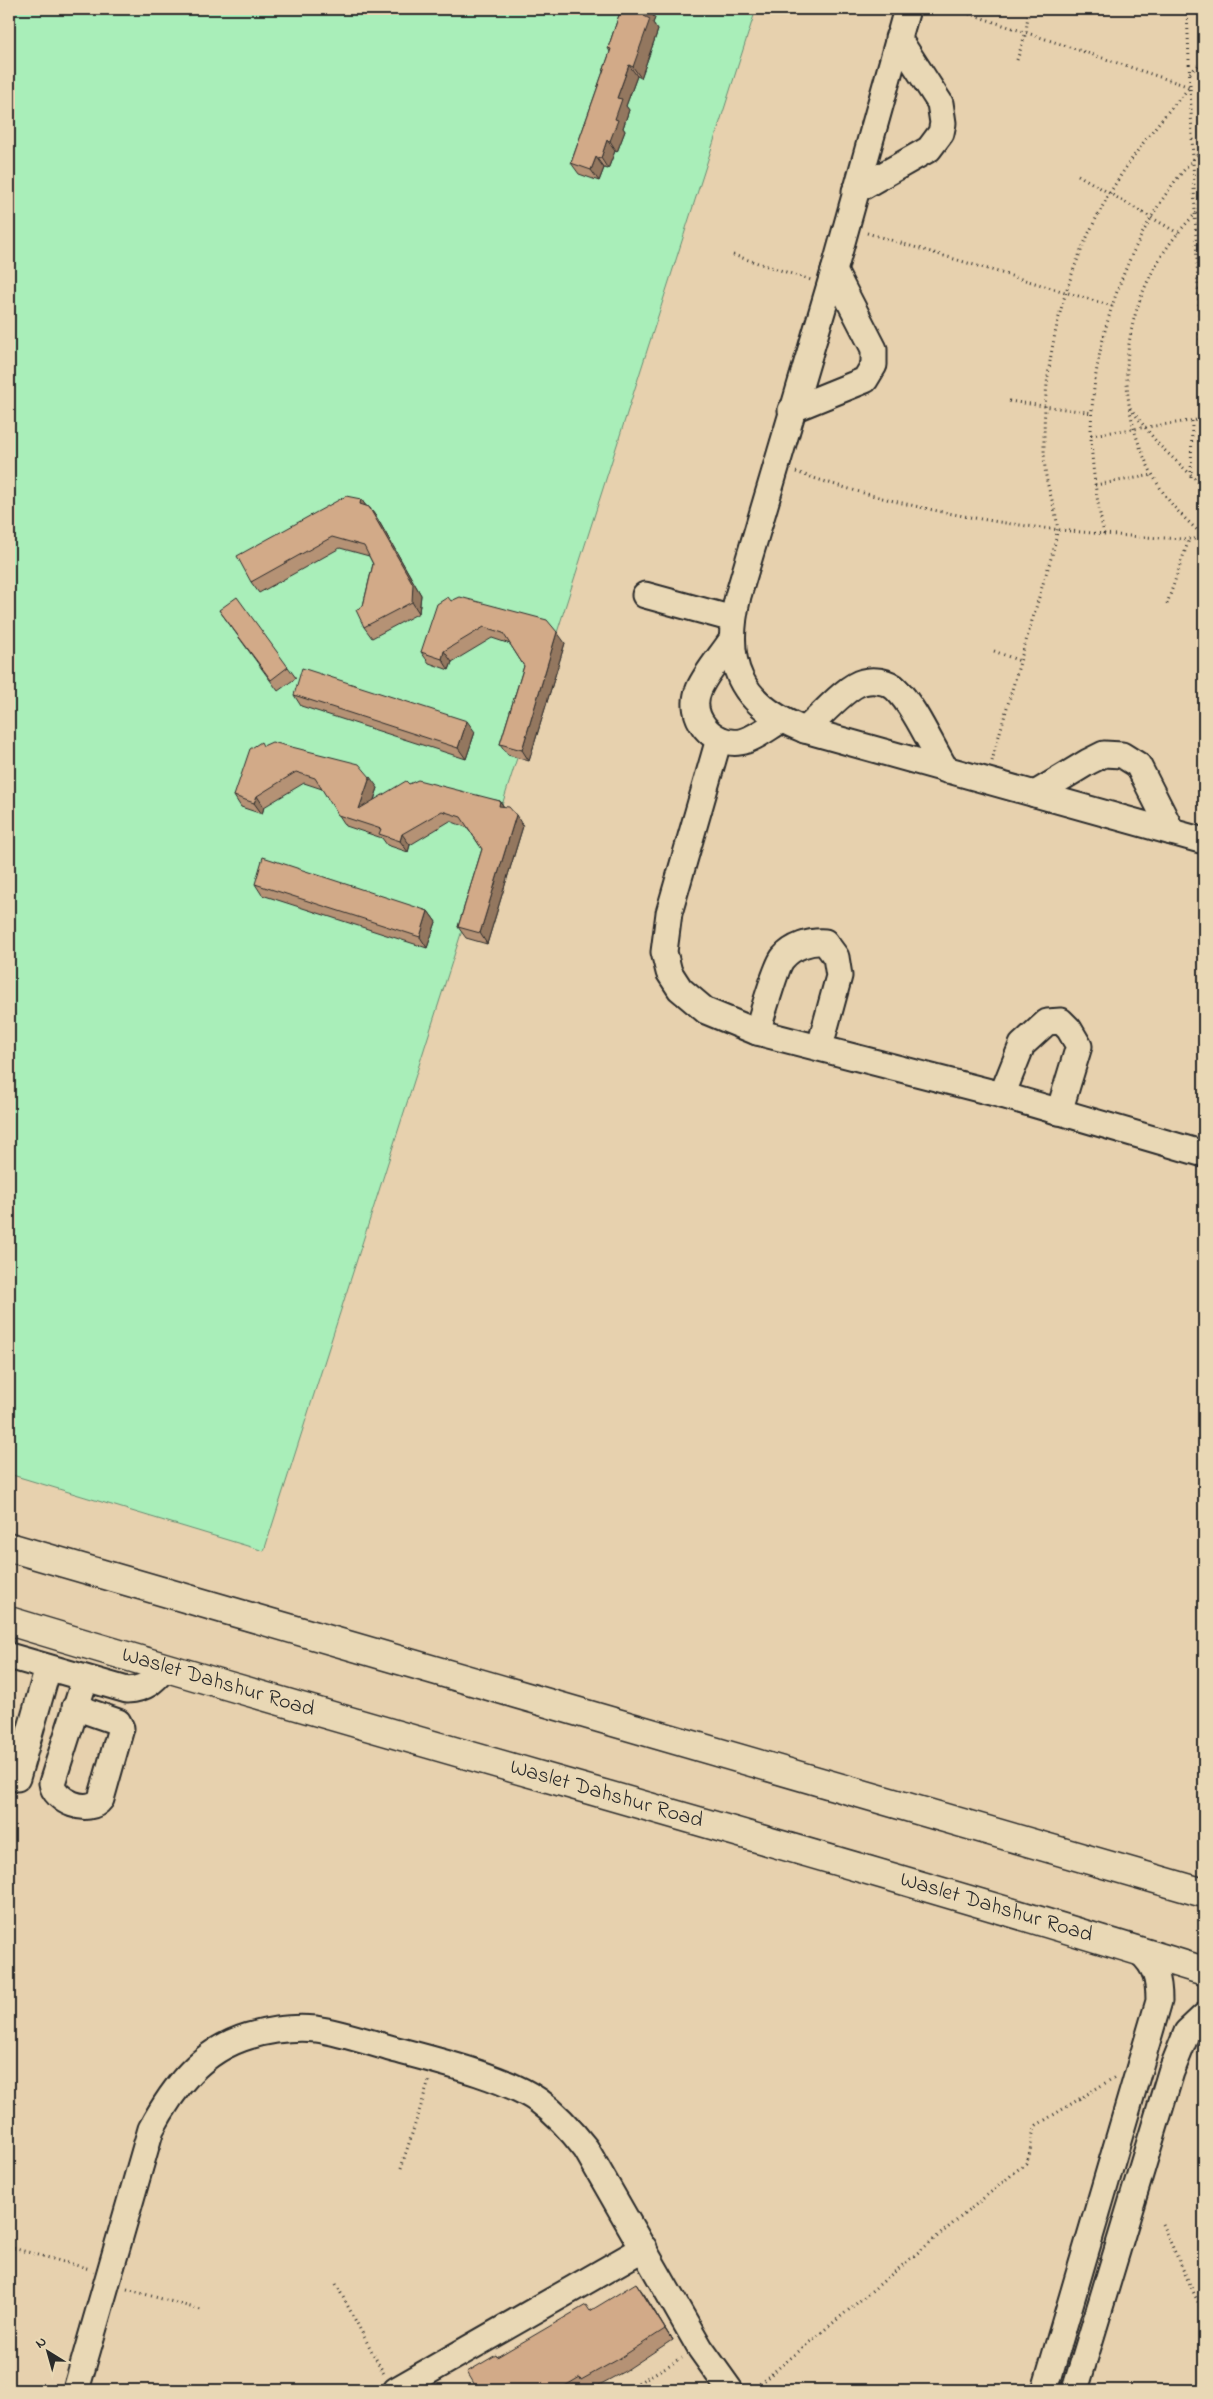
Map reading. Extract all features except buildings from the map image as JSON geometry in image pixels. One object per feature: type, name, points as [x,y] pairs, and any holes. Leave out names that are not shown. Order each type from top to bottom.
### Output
[{"type":"main road","points":[[9,1547],[1204,1893]]},
{"type":"main road","name":"Waslet Dahshur Road","points":[[9,1620],[165,1668],[882,1873],[1204,1971]]},
{"type":"street","points":[[780,721],[742,742],[730,742],[719,739],[709,733],[702,724],[696,701],[699,689],[732,630],[791,410],[831,278],[854,191],[907,9]]},
{"type":"street","points":[[854,191],[929,149],[941,133],[943,113],[940,103],[898,38]]},
{"type":"street","points":[[791,410],[865,380],[874,366],[874,349],[831,278]]},
{"type":"street","points":[[646,595],[732,630]]},
{"type":"street","points":[[732,630],[735,665],[745,688],[761,706],[780,721],[805,730],[946,770],[1204,841]]},
{"type":"street","points":[[805,730],[848,691],[862,682],[879,681],[894,687],[905,700],[946,770]]},
{"type":"street","points":[[719,739],[669,913],[664,952],[669,972],[680,990],[706,1011],[757,1032],[820,1046],[1002,1095],[1204,1154]]},
{"type":"street","points":[[1035,794],[1104,754],[1122,756],[1138,765],[1172,832]]},
{"type":"street","points":[[757,1032],[782,958],[800,945],[825,942],[836,957],[839,976],[820,1046]]},
{"type":"street","points":[[1002,1095],[1022,1045],[1048,1022],[1062,1021],[1079,1046],[1059,1112]]},
{"type":"street","points":[[9,1656],[127,1690],[139,1689],[152,1683],[165,1668]]},
{"type":"street","points":[[48,1668],[13,1776],[52,1787]]},
{"type":"street","points":[[75,1707],[115,1721],[120,1725],[102,1795],[98,1803],[88,1808],[60,1798],[52,1787],[52,1778],[75,1707],[85,1679]]},
{"type":"street","points":[[1045,2390],[1159,2001],[1157,1974],[1150,1961],[1140,1952]]},
{"type":"street","points":[[1075,2390],[1171,2072],[1195,2024],[1173,2011],[1160,2014],[1155,2018]]},
{"type":"street","points":[[76,2390],[151,2130],[167,2099],[189,2072],[216,2051],[248,2036],[282,2029],[316,2029],[435,2061],[506,2084],[537,2100],[564,2122],[586,2149],[700,2348],[730,2390]]},
{"type":"street","points":[[392,2386],[644,2248]]},
{"type":"path","points":[[955,9],[1190,87]]},
{"type":"path","points":[[1187,9],[1204,438]]},
{"type":"path","points":[[1017,60],[1026,32],[1028,15]]},
{"type":"path","points":[[1190,74],[1204,60]]},
{"type":"path","points":[[986,781],[1058,530],[1046,474],[1045,406],[1049,368],[1066,292],[1079,254],[1109,193],[1138,148],[1190,87]]},
{"type":"path","points":[[1104,534],[1094,486],[1092,435],[1095,385],[1104,336],[1112,306],[1138,242],[1164,198],[1194,158],[1204,148]]},
{"type":"path","points":[[1078,175],[1178,233]]},
{"type":"path","points":[[1204,206],[1178,233],[1152,271],[1134,314],[1126,360],[1128,406],[1133,429],[1144,459],[1161,489],[1182,516],[1204,538]]},
{"type":"path","points":[[845,226],[1112,306]]},
{"type":"path","points":[[733,256],[831,278]]},
{"type":"path","points":[[1009,401],[1093,413]]},
{"type":"path","points":[[1128,406],[1144,428],[1204,488]]},
{"type":"path","points":[[1092,435],[1204,419]]},
{"type":"path","points":[[1191,477],[1192,421]]},
{"type":"path","points":[[776,465],[886,500],[943,513],[1058,530],[1189,539],[1204,538]]},
{"type":"path","points":[[1094,486],[1153,475]]},
{"type":"path","points":[[1167,604],[1189,539]]},
{"type":"path","points":[[994,651],[1020,661]]},
{"type":"path","points":[[752,2390],[1026,2162],[1030,2154],[1030,2134],[1037,2125],[1143,2060]]},
{"type":"path","points":[[402,2168],[435,2061]]},
{"type":"path","points":[[1162,2224],[1204,2315]]},
{"type":"path","points":[[9,2247],[201,2310]]},
{"type":"path","points":[[336,2284],[392,2386]]},
{"type":"path","points":[[625,2390],[700,2348]]},
{"type":"green space","points":[[9,9],[756,9],[264,1551],[9,1474]]}]
